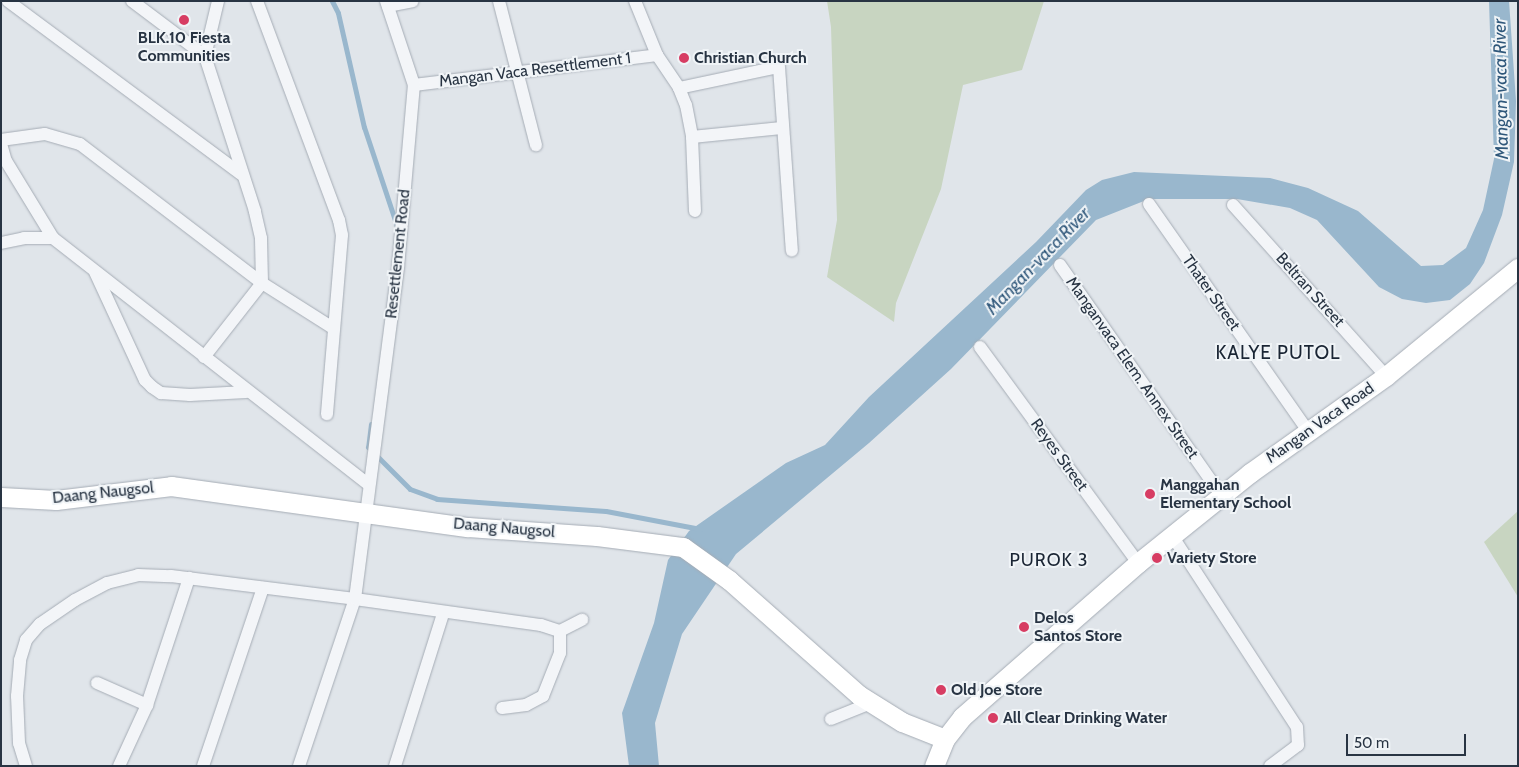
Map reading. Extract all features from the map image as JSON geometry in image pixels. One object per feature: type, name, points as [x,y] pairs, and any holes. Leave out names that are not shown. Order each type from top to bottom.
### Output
[{"type":"main road","name":"Mangan Vaca Road","points":[[934,766],[945,739],[962,717],[1171,534],[1307,430],[1386,376],[1518,268]]},
{"type":"main road","name":"Daang Naugsol","points":[[1,497],[56,500],[171,486],[366,511],[468,527],[597,536],[683,547],[729,580],[871,703],[902,722],[945,739]]},
{"type":"street","points":[[8,1],[241,174]]},
{"type":"street","points":[[132,1],[205,56]]},
{"type":"street","points":[[204,357],[262,283],[261,238],[255,211],[241,174],[205,56],[218,1]]},
{"type":"street","points":[[257,1],[339,220],[342,235],[332,328],[327,414]]},
{"type":"street","points":[[387,4],[413,1]]},
{"type":"street","points":[[499,1],[519,70],[536,146]]},
{"type":"street","points":[[635,1],[657,55],[679,88],[686,104],[692,137],[695,211]]},
{"type":"street","name":"Resettlement Road","points":[[299,766],[354,599],[398,267],[414,85],[387,4]]},
{"type":"street","name":"Mangan Vaca Resettlement 1","points":[[414,85],[519,70],[657,55]]},
{"type":"street","points":[[679,88],[778,67],[792,252]]},
{"type":"street","points":[[692,137],[782,128]]},
{"type":"street","points":[[1,140],[45,134],[80,144],[262,283],[332,328]]},
{"type":"street","points":[[1,144],[4,159],[53,238],[246,392],[324,447],[369,485]]},
{"type":"street","name":"Thater Street","points":[[1149,204],[1307,430]]},
{"type":"street","name":"Beltran Street","points":[[1233,205],[1386,376]]},
{"type":"street","points":[[1,243],[24,238],[53,238]]},
{"type":"street","name":"Manganvaca Elem. Annex Street","points":[[1060,265],[1221,495]]},
{"type":"street","points":[[93,268],[145,380],[152,387],[161,393],[190,395],[246,392]]},
{"type":"street","name":"Reyes Street","points":[[980,347],[1138,563]]},
{"type":"street","points":[[1171,534],[1297,726],[1298,745],[1270,766]]},
{"type":"street","points":[[26,766],[19,743],[17,696],[20,660],[26,640],[40,624],[107,583],[138,575],[189,578],[354,599],[443,614],[541,625],[560,631],[582,620]]},
{"type":"street","points":[[119,766],[147,705],[189,578]]},
{"type":"street","points":[[202,766],[263,588]]},
{"type":"street","points":[[395,766],[443,614]]},
{"type":"street","points":[[502,708],[526,705],[543,696],[560,653],[560,631]]},
{"type":"street","points":[[97,683],[147,705]]},
{"type":"street","points":[[831,719],[871,703]]},
{"type":"green space","points":[[827,1],[1044,1],[1022,70],[963,85],[941,189],[896,303],[894,322],[827,277],[837,220],[831,27]]},
{"type":"green space","points":[[1518,511],[1518,597],[1484,542]]},
{"type":"water","name":"Mangan-vaca River","points":[[1489,1],[1509,1],[1516,101],[1514,162],[1502,215],[1484,263],[1470,284],[1450,300],[1426,303],[1402,299],[1379,287],[1317,220],[1290,208],[1237,199],[1149,199],[1096,220],[951,369],[869,443],[736,554],[682,634],[655,723],[659,766],[629,766],[622,713],[654,623],[668,560],[689,531],[786,463],[825,445],[869,397],[1036,242],[1086,190],[1102,180],[1134,172],[1270,178],[1308,188],[1358,211],[1421,266],[1443,265],[1466,248],[1483,210],[1494,159]]},
{"type":"waterway","points":[[332,1],[338,13],[364,127],[397,226]]},
{"type":"waterway","points":[[371,424],[368,447],[410,489],[437,499],[606,511],[700,529]]},
{"type":"place","name":"BLK.10 Fiesta Communities","points":[[184,20]]},
{"type":"place","name":"Christian Church","points":[[684,58]]},
{"type":"place","name":"Manggahan Elementary School","points":[[1150,494]]},
{"type":"place","name":"Variety Store","points":[[1157,558]]},
{"type":"place","name":"Delos Santos Store","points":[[1024,627]]},
{"type":"place","name":"Old Joe Store","points":[[941,690]]},
{"type":"place","name":"All Clear Drinking Water","points":[[993,718]]},
{"type":"district","name":"KALYE PUTOL","points":[[1278,353]]},
{"type":"district","name":"PUROK 3","points":[[1049,560]]}]
